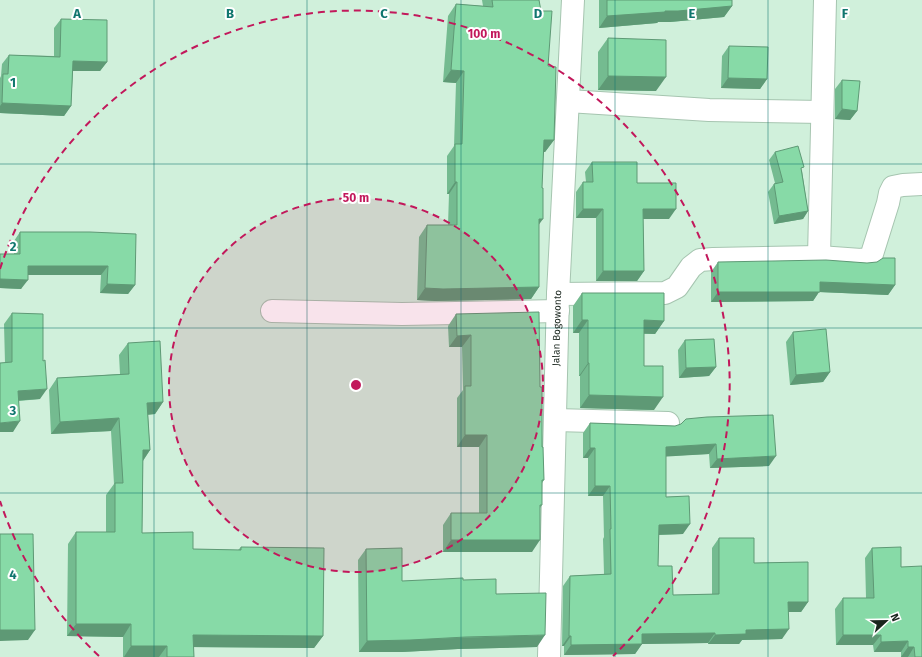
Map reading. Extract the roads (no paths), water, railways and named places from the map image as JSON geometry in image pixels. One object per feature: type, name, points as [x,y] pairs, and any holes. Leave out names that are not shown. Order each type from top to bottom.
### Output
[{"type":"street","name":"Jalan Bogowonto","points":[[549,657],[558,303],[573,0]]},
{"type":"street","points":[[819,257],[825,0]]},
{"type":"street","points":[[568,101],[709,110],[822,112]]},
{"type":"street","points":[[272,311],[402,314],[558,303],[665,293],[677,287],[691,267],[700,260],[819,257],[861,260],[868,259],[872,254],[893,187],[922,184]]},
{"type":"street","points":[[555,420],[668,423]]}]
